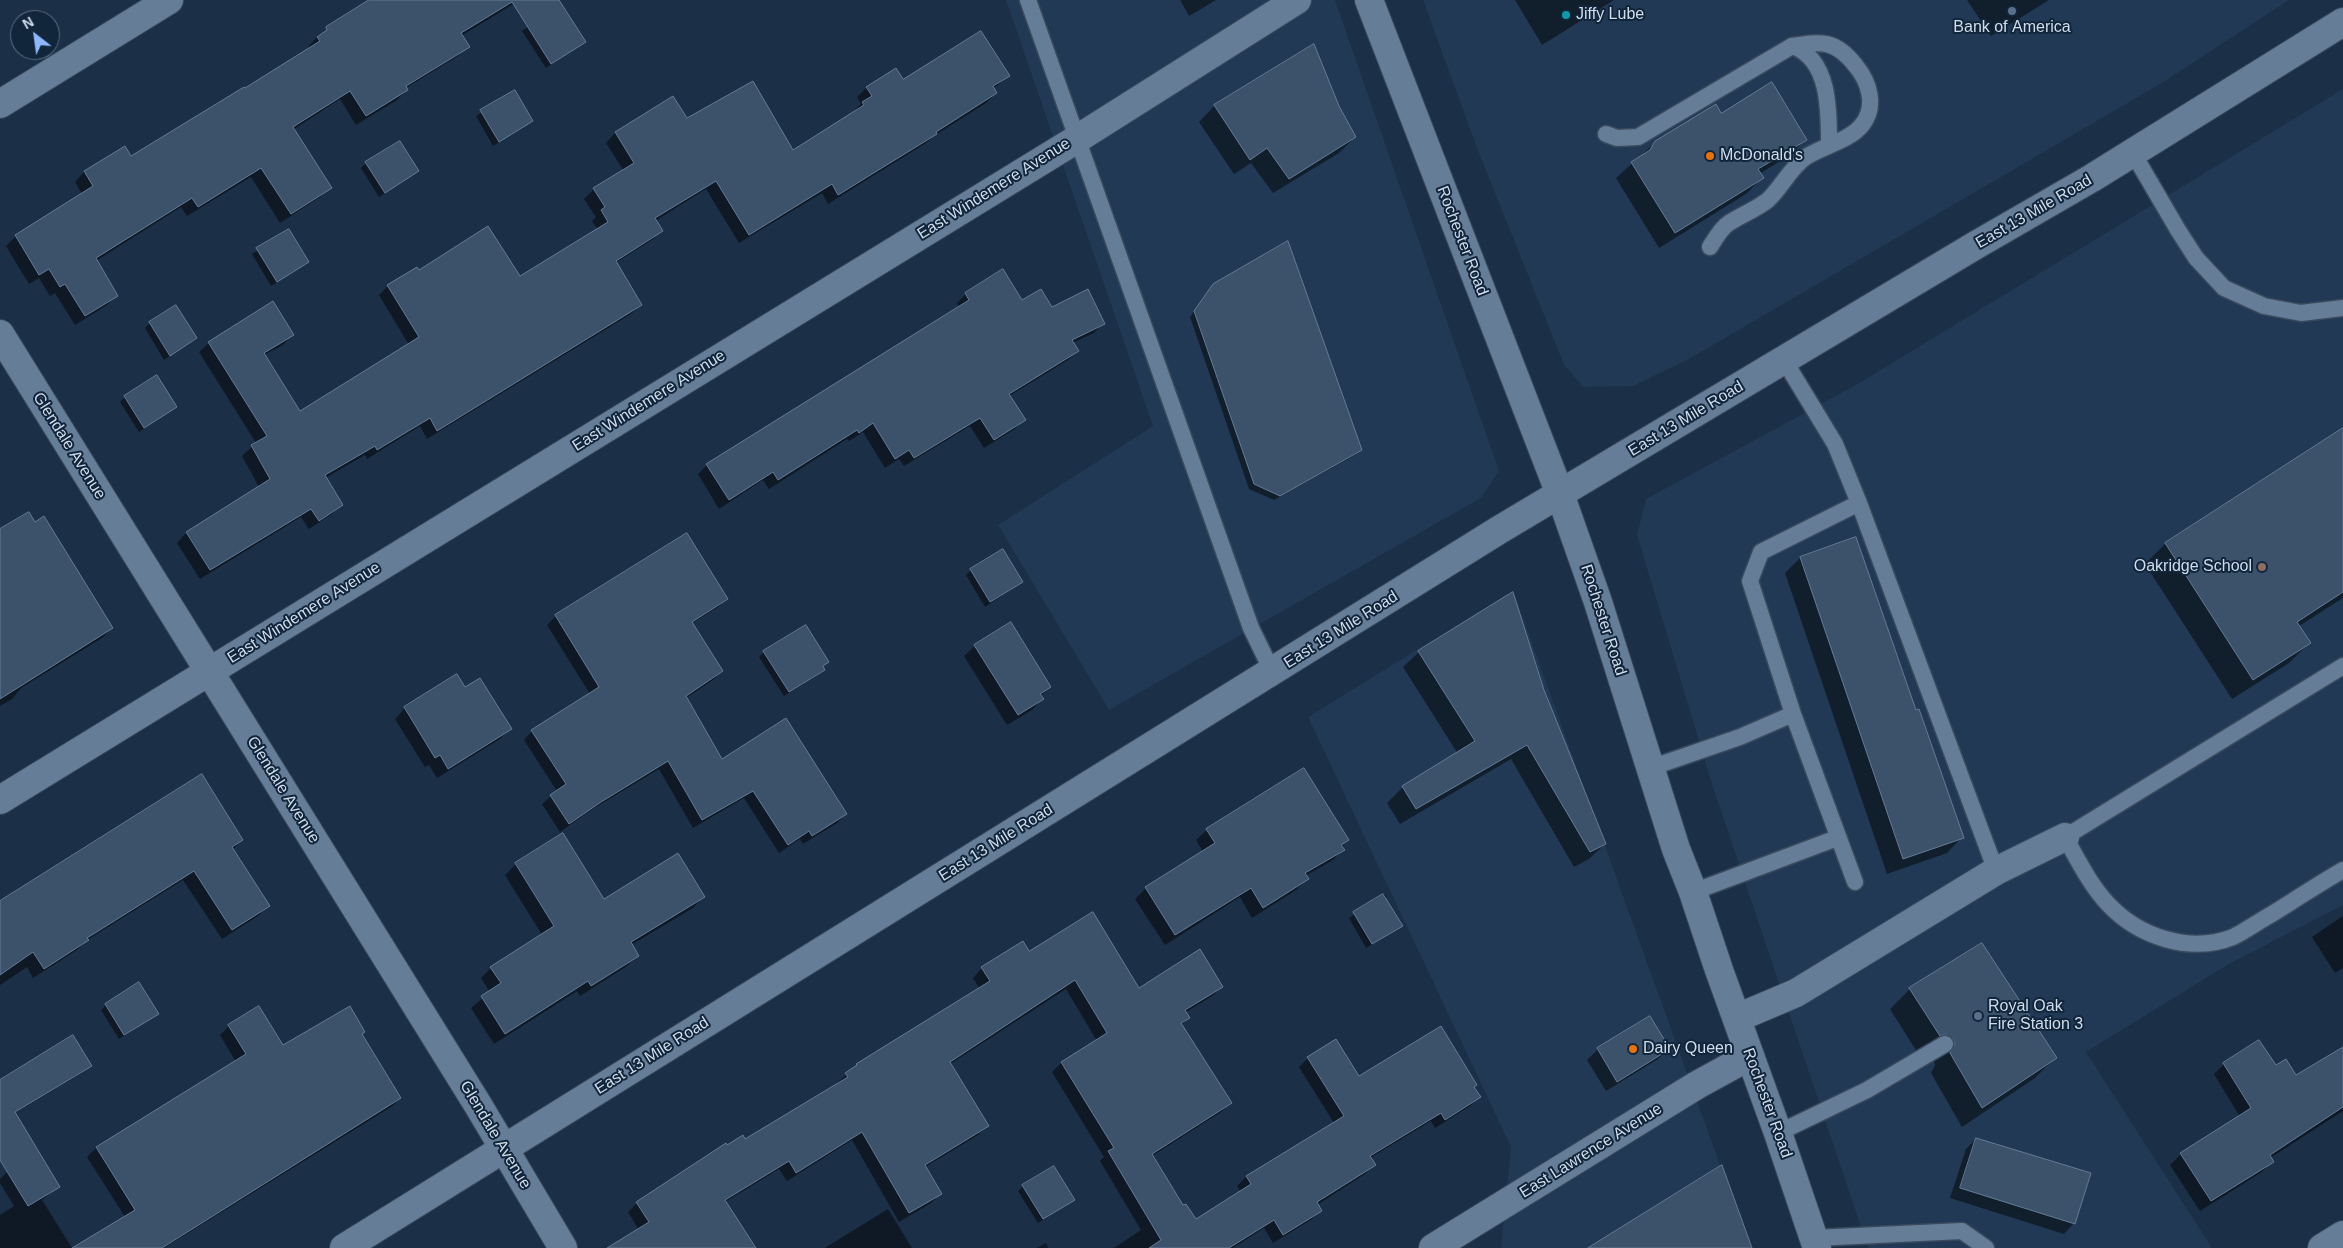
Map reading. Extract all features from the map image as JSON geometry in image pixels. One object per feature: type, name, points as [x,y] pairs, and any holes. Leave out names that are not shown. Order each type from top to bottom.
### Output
[{"type":"main road","points":[[0,104],[169,0]]},
{"type":"main road","name":"East Windemere Avenue","points":[[0,800],[1077,139],[1297,0]]},
{"type":"main road","name":"Rochester Road","points":[[1369,0],[1560,494],[1598,602],[1676,849],[1693,892],[1816,1243]]},
{"type":"main road","name":"East 13 Mile Road","points":[[362,1243],[502,1148],[1560,494],[2133,153],[2343,22]]},
{"type":"main road","name":"Glendale Avenue","points":[[0,334],[564,1248]]},
{"type":"main road","points":[[1737,1018],[1796,993],[1996,871],[2065,837]]},
{"type":"main road","name":"East Lawrence Avenue","points":[[1433,1248],[1697,1085],[1750,1056]]},
{"type":"main road","points":[[2322,1248],[2343,1235]]},
{"type":"lane","points":[[1028,0],[1251,628],[1273,673]]},
{"type":"lane","points":[[1606,134],[1617,138],[1638,137],[1792,46],[1816,42],[1834,44],[1850,58],[1862,74],[1871,93],[1869,111],[1862,125],[1852,133],[1806,157],[1791,171],[1768,200],[1727,224],[1710,247]]},
{"type":"lane","points":[[1792,46],[1802,49],[1818,65],[1828,108],[1829,145]]},
{"type":"lane","points":[[2133,153],[2196,258],[2224,288],[2264,306],[2301,313],[2343,308]]},
{"type":"lane","points":[[1784,360],[1835,444],[1859,503],[1996,871]]},
{"type":"lane","points":[[1855,882],[1837,838],[1793,714],[1750,581],[1761,552],[1859,503]]},
{"type":"lane","points":[[2343,666],[2065,837],[2108,904],[2127,921],[2162,938],[2188,944],[2213,943],[2234,937],[2343,870]]},
{"type":"lane","points":[[1650,768],[1740,737],[1793,714]]},
{"type":"lane","points":[[1693,892],[1837,838]]},
{"type":"lane","points":[[1778,1133],[1867,1090],[1945,1044]]},
{"type":"lane","points":[[1816,1243],[1962,1230],[1986,1248]]},
{"type":"shaded area","points":[[1006,0],[1335,0],[1499,471],[1481,498],[1109,710],[998,525],[1153,426]]},
{"type":"shaded area","points":[[1423,0],[2289,0],[2162,83],[1689,359],[1633,386],[1583,387],[1564,365],[1477,148]]},
{"type":"shaded area","points":[[2343,89],[2343,905],[2229,964],[2086,1052],[2212,1248],[1868,1248],[1712,784],[1637,535],[1646,499],[1854,386]]},
{"type":"shaded area","points":[[1509,593],[1515,596],[1750,1248],[1501,1248],[1511,1147],[1308,717]]},
{"type":"building","points":[[369,0],[559,0],[586,42],[551,64],[512,2],[461,33],[470,47],[406,86],[408,90],[366,116],[350,91],[293,127],[332,188],[291,214],[261,168],[198,207],[192,198],[96,258],[118,296],[85,316],[65,284],[60,287],[49,269],[39,275],[15,235],[93,186],[84,171],[125,146],[131,156],[245,88],[320,41],[317,37],[327,30],[326,27]]},
{"type":"building","points":[[981,31],[1010,76],[993,86],[997,93],[936,132],[937,134],[838,195],[832,184],[749,235],[716,181],[655,218],[663,231],[616,261],[642,305],[437,431],[430,418],[377,450],[375,446],[325,475],[343,505],[319,521],[311,509],[210,570],[186,532],[270,479],[251,445],[267,436],[208,342],[273,301],[294,335],[264,353],[300,411],[419,337],[387,285],[417,267],[419,270],[488,226],[520,276],[608,222],[601,210],[605,207],[593,188],[634,163],[615,132],[673,96],[687,118],[753,81],[793,150],[864,105],[862,102],[872,96],[866,87],[896,68],[903,79]]},
{"type":"building","points":[[1314,44],[1339,106],[1356,137],[1289,179],[1267,148],[1250,160],[1214,105]]},
{"type":"building","name":"McDonald's","points":[[1772,82],[1807,140],[1758,169],[1764,178],[1675,233],[1631,162],[1650,150],[1655,141],[1716,104],[1721,113]]},
{"type":"building","points":[[515,90],[533,121],[499,142],[480,110]]},
{"type":"building","points":[[400,141],[419,171],[385,193],[365,162]]},
{"type":"building","points":[[289,229],[309,262],[277,282],[256,248]]},
{"type":"building","points":[[1288,241],[1362,450],[1280,496],[1254,484],[1194,311],[1213,284]]},
{"type":"building","points":[[1003,269],[1022,300],[1041,289],[1052,307],[1088,289],[1105,324],[1072,340],[1079,351],[1009,394],[1026,420],[994,440],[980,418],[914,458],[909,450],[895,459],[873,423],[859,433],[857,430],[778,480],[773,472],[729,500],[706,464],[969,300],[965,293]]},
{"type":"building","points":[[176,305],[197,338],[170,356],[149,322]]},
{"type":"building","points":[[157,375],[177,407],[144,428],[124,396]]},
{"type":"building","name":"Oakridge School","points":[[2343,428],[2343,592],[2297,622],[2311,643],[2253,680],[2165,543]]},
{"type":"building","points":[[29,512],[35,522],[44,516],[113,628],[0,699],[0,529]]},
{"type":"building","points":[[687,533],[728,599],[692,622],[723,671],[686,696],[722,759],[786,718],[847,814],[812,836],[809,831],[788,845],[753,791],[702,820],[668,761],[569,824],[550,795],[566,784],[531,730],[599,687],[555,615]]},
{"type":"building","points":[[1856,537],[1916,710],[1919,709],[1964,838],[1903,859],[1800,557]]},
{"type":"building","points":[[1003,549],[1023,582],[990,602],[970,569]]},
{"type":"building","points":[[1513,592],[1544,690],[1606,844],[1590,852],[1527,745],[1416,809],[1402,786],[1475,741],[1418,651]]},
{"type":"building","points":[[1011,622],[1051,687],[1040,694],[1044,699],[1018,715],[974,645]]},
{"type":"building","points":[[806,625],[829,662],[823,666],[825,670],[789,692],[763,651]]},
{"type":"building","points":[[457,674],[465,687],[480,678],[512,729],[448,769],[440,755],[435,758],[404,707]]},
{"type":"building","points":[[1304,768],[1349,840],[1341,845],[1345,850],[1305,873],[1309,879],[1263,908],[1251,888],[1175,935],[1145,887],[1215,843],[1206,829]]},
{"type":"building","points":[[202,774],[243,840],[232,847],[270,906],[232,930],[194,871],[87,938],[89,940],[44,969],[33,952],[0,975],[0,901]]},
{"type":"building","points":[[563,833],[604,899],[678,853],[705,897],[631,942],[639,956],[591,986],[588,981],[505,1034],[481,996],[501,983],[490,967],[554,926],[515,863]]},
{"type":"building","points":[[1383,894],[1403,926],[1372,944],[1353,912]]},
{"type":"building","points":[[1093,912],[1139,988],[1200,949],[1223,987],[1185,1010],[1190,1018],[1181,1023],[1232,1103],[1152,1154],[1183,1205],[1186,1204],[1196,1219],[1251,1184],[1246,1176],[1344,1116],[1307,1057],[1336,1039],[1359,1076],[1441,1026],[1477,1085],[1474,1087],[1481,1097],[1445,1120],[1441,1113],[1370,1156],[1376,1165],[1317,1202],[1322,1211],[1283,1235],[1274,1220],[1229,1248],[1149,1248],[1161,1240],[1108,1151],[1114,1148],[1061,1062],[1107,1033],[1075,980],[950,1062],[989,1126],[925,1165],[942,1194],[909,1213],[862,1132],[796,1173],[789,1161],[725,1200],[756,1248],[607,1248],[649,1222],[636,1202],[726,1143],[727,1145],[743,1135],[745,1139],[848,1077],[845,1073],[856,1064],[990,981],[981,967],[1023,941],[1029,951]]},
{"type":"building","name":"Royal Oak Fire Station 3","points":[[1982,943],[2057,1058],[1982,1108],[1950,1053],[1955,1044],[1953,1039],[1945,1034],[1940,1036],[1909,988]]},
{"type":"building","points":[[139,982],[159,1014],[124,1035],[105,1004]]},
{"type":"building","points":[[259,1006],[283,1045],[350,1006],[365,1032],[362,1034],[401,1098],[162,1248],[72,1248],[135,1210],[96,1147],[246,1054],[228,1025]]},
{"type":"building","name":"Dairy Queen","points":[[1650,1016],[1670,1049],[1617,1082],[1597,1048]]},
{"type":"building","points":[[73,1035],[92,1066],[15,1112],[60,1187],[28,1206],[0,1160],[0,1080]]},
{"type":"building","points":[[2259,1040],[2276,1065],[2286,1059],[2296,1075],[2343,1047],[2343,1107],[2270,1155],[2274,1162],[2211,1201],[2180,1153],[2251,1108],[2223,1063]]},
{"type":"building","points":[[1976,1138],[2091,1173],[2075,1224],[1960,1188]]},
{"type":"building","points":[[1722,1165],[1752,1248],[1588,1248]]},
{"type":"building","points":[[1054,1166],[1075,1200],[1043,1219],[1022,1185]]},
{"type":"place","name":"Bank of America","points":[[2012,11]]},
{"type":"place","name":"Jiffy Lube","points":[[1566,15]]},
{"type":"place","name":"McDonald's","points":[[1710,156]]},
{"type":"place","name":"Oakridge School","points":[[2262,567]]},
{"type":"place","name":"Royal Oak Fire Station 3","points":[[1978,1016]]},
{"type":"place","name":"Dairy Queen","points":[[1633,1049]]}]
